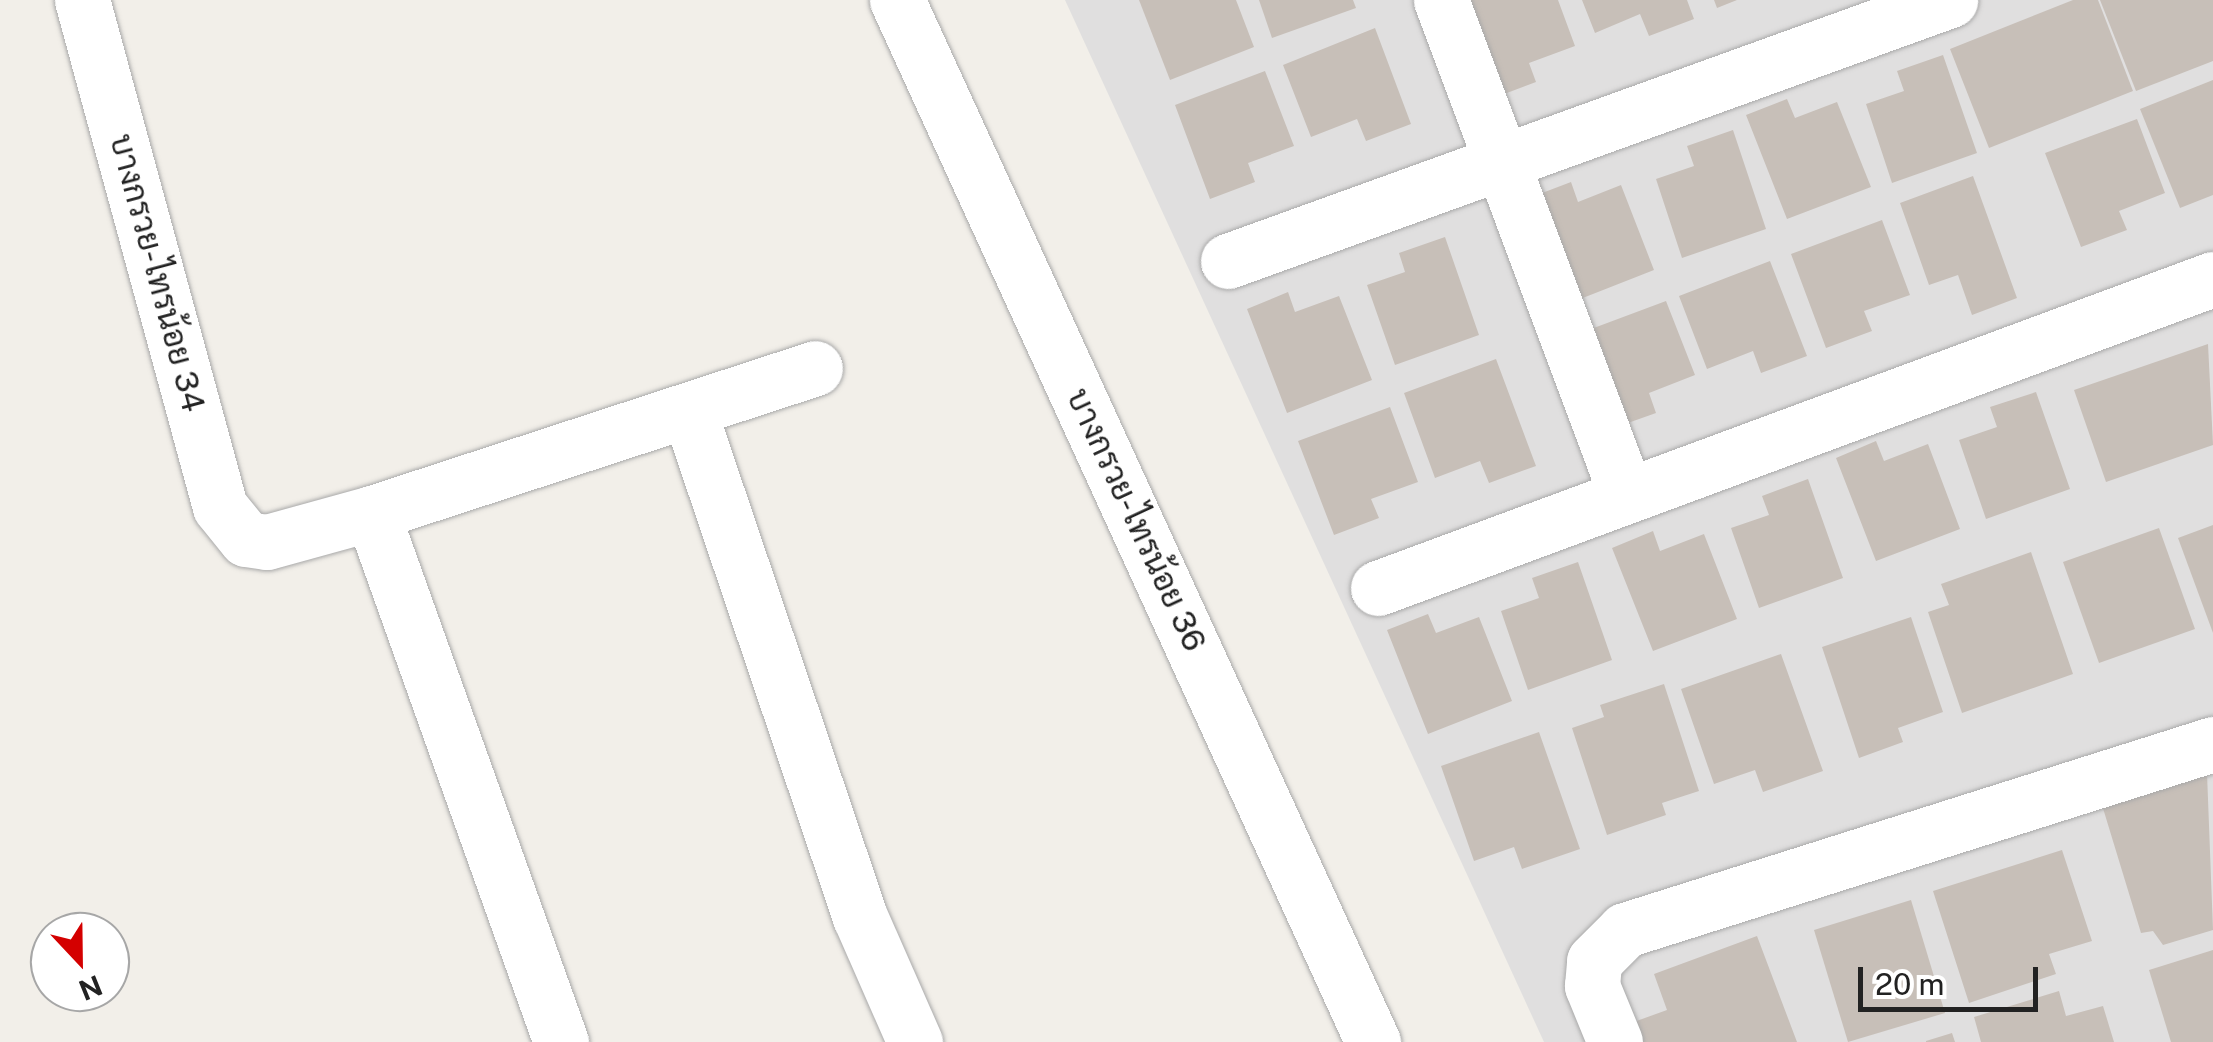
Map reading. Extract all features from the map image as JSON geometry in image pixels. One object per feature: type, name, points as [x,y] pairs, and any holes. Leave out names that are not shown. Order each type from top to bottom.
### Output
[{"type":"street","name":"บางกรวย-ไทรน้อย 34","points":[[82,0],[220,507],[246,539],[267,542],[372,513]]},
{"type":"street","name":"บางกรวย-ไทรน้อย 36","points":[[896,0],[1373,1042]]},
{"type":"street","points":[[1441,0],[1626,494]]},
{"type":"street","points":[[1228,261],[1950,0]]},
{"type":"street","points":[[1378,588],[2213,279]]},
{"type":"street","points":[[561,1042],[372,513],[690,414],[815,368]]},
{"type":"street","points":[[690,414],[860,917],[916,1042]]},
{"type":"street","points":[[1616,1042],[1592,986],[1594,961],[1625,930],[2213,744]]},
{"type":"shaded area","points":[[1065,0],[2213,0],[2213,1042],[1544,1042]]},
{"type":"building","points":[[1139,0],[1236,0],[1254,47],[1170,80]]},
{"type":"building","points":[[1259,0],[1353,0],[1356,8],[1272,38]]},
{"type":"building","points":[[1470,0],[1558,0],[1575,46],[1529,63],[1536,82],[1491,99]]},
{"type":"building","points":[[1582,0],[1687,0],[1694,19],[1649,36],[1640,14],[1595,33]]},
{"type":"building","points":[[1714,0],[1737,0],[1717,8]]},
{"type":"building","points":[[2073,0],[2098,0],[2133,91],[1989,148],[1950,49]]},
{"type":"building","points":[[2100,0],[2213,0],[2213,61],[2136,91]]},
{"type":"building","points":[[1375,28],[1411,124],[1366,141],[1357,119],[1311,137],[1283,65]]},
{"type":"building","points":[[1943,55],[1977,153],[1892,183],[1866,104],[1904,91],[1897,71]]},
{"type":"building","points":[[1265,71],[1294,146],[1248,163],[1255,182],[1210,199],[1175,105]]},
{"type":"building","points":[[2213,80],[2213,195],[2180,208],[2140,109]]},
{"type":"building","points":[[1787,99],[1795,118],[1837,102],[1871,187],[1787,219],[1746,115]]},
{"type":"building","points":[[2137,119],[2165,193],[2119,211],[2127,230],[2081,247],[2045,153]]},
{"type":"building","points":[[1733,130],[1766,229],[1682,258],[1656,179],[1694,166],[1687,146]]},
{"type":"building","points":[[1973,176],[2017,298],[1972,315],[1958,275],[1929,285],[1900,203]]},
{"type":"building","points":[[1571,182],[1578,202],[1621,185],[1654,270],[1570,303],[1529,198]]},
{"type":"building","points":[[1882,220],[1910,295],[1864,311],[1872,331],[1826,348],[1791,254]]},
{"type":"building","points":[[1445,237],[1479,335],[1395,365],[1367,285],[1405,272],[1399,253]]},
{"type":"building","points":[[1770,261],[1807,356],[1761,373],[1753,351],[1707,369],[1679,296]]},
{"type":"building","points":[[1288,292],[1295,312],[1339,296],[1372,380],[1287,413],[1247,309]]},
{"type":"building","points":[[1666,301],[1695,375],[1649,393],[1656,413],[1611,429],[1575,335]]},
{"type":"building","points":[[2208,344],[2213,445],[2106,482],[2074,390]]},
{"type":"building","points":[[1496,359],[1536,466],[1489,483],[1480,461],[1435,478],[1404,393]]},
{"type":"building","points":[[2036,392],[2070,489],[1986,519],[1959,440],[1997,427],[1990,407]]},
{"type":"building","points":[[1390,407],[1418,482],[1371,499],[1379,518],[1334,535],[1298,441]]},
{"type":"building","points":[[1876,441],[1884,461],[1928,444],[1960,529],[1876,561],[1836,458]]},
{"type":"building","points":[[1808,479],[1843,578],[1759,608],[1731,528],[1769,515],[1762,496]]},
{"type":"building","points":[[2213,525],[2213,633],[2178,538]]},
{"type":"building","points":[[2159,528],[2195,629],[2099,663],[2063,562]]},
{"type":"building","points":[[1653,531],[1660,551],[1704,534],[1737,619],[1653,651],[1612,548]]},
{"type":"building","points":[[2031,552],[2073,674],[1962,713],[1928,612],[1949,605],[1941,584]]},
{"type":"building","points":[[1578,562],[1612,660],[1528,690],[1501,611],[1539,598],[1532,578]]},
{"type":"building","points":[[1428,614],[1436,633],[1479,617],[1512,701],[1428,734],[1387,630]]},
{"type":"building","points":[[1911,617],[1943,712],[1898,728],[1903,742],[1859,758],[1822,647]]},
{"type":"building","points":[[1781,654],[1823,771],[1763,792],[1755,770],[1714,784],[1681,689]]},
{"type":"building","points":[[1664,684],[1699,791],[1662,803],[1666,815],[1607,835],[1572,728],[1604,717],[1600,705]]},
{"type":"building","points":[[1539,732],[1580,849],[1522,869],[1514,847],[1474,861],[1441,766]]},
{"type":"building","points":[[2207,773],[2213,930],[2163,945],[2153,931],[2141,933],[2102,805]]},
{"type":"building","points":[[2062,850],[2092,941],[2049,954],[2056,974],[1969,1003],[1933,891]]},
{"type":"building","points":[[1911,900],[1945,1013],[1848,1042],[1814,930]]},
{"type":"building","points":[[1757,936],[1797,1042],[1638,1042],[1631,1023],[1667,1010],[1654,974]]},
{"type":"building","points":[[2213,950],[2213,1042],[2171,1042],[2149,970]]},
{"type":"building","points":[[2059,991],[2066,1016],[2103,1006],[2114,1042],[1981,1042],[1974,1017]]},
{"type":"building","points":[[1952,1033],[1955,1042],[1926,1042],[1926,1041]]}]
